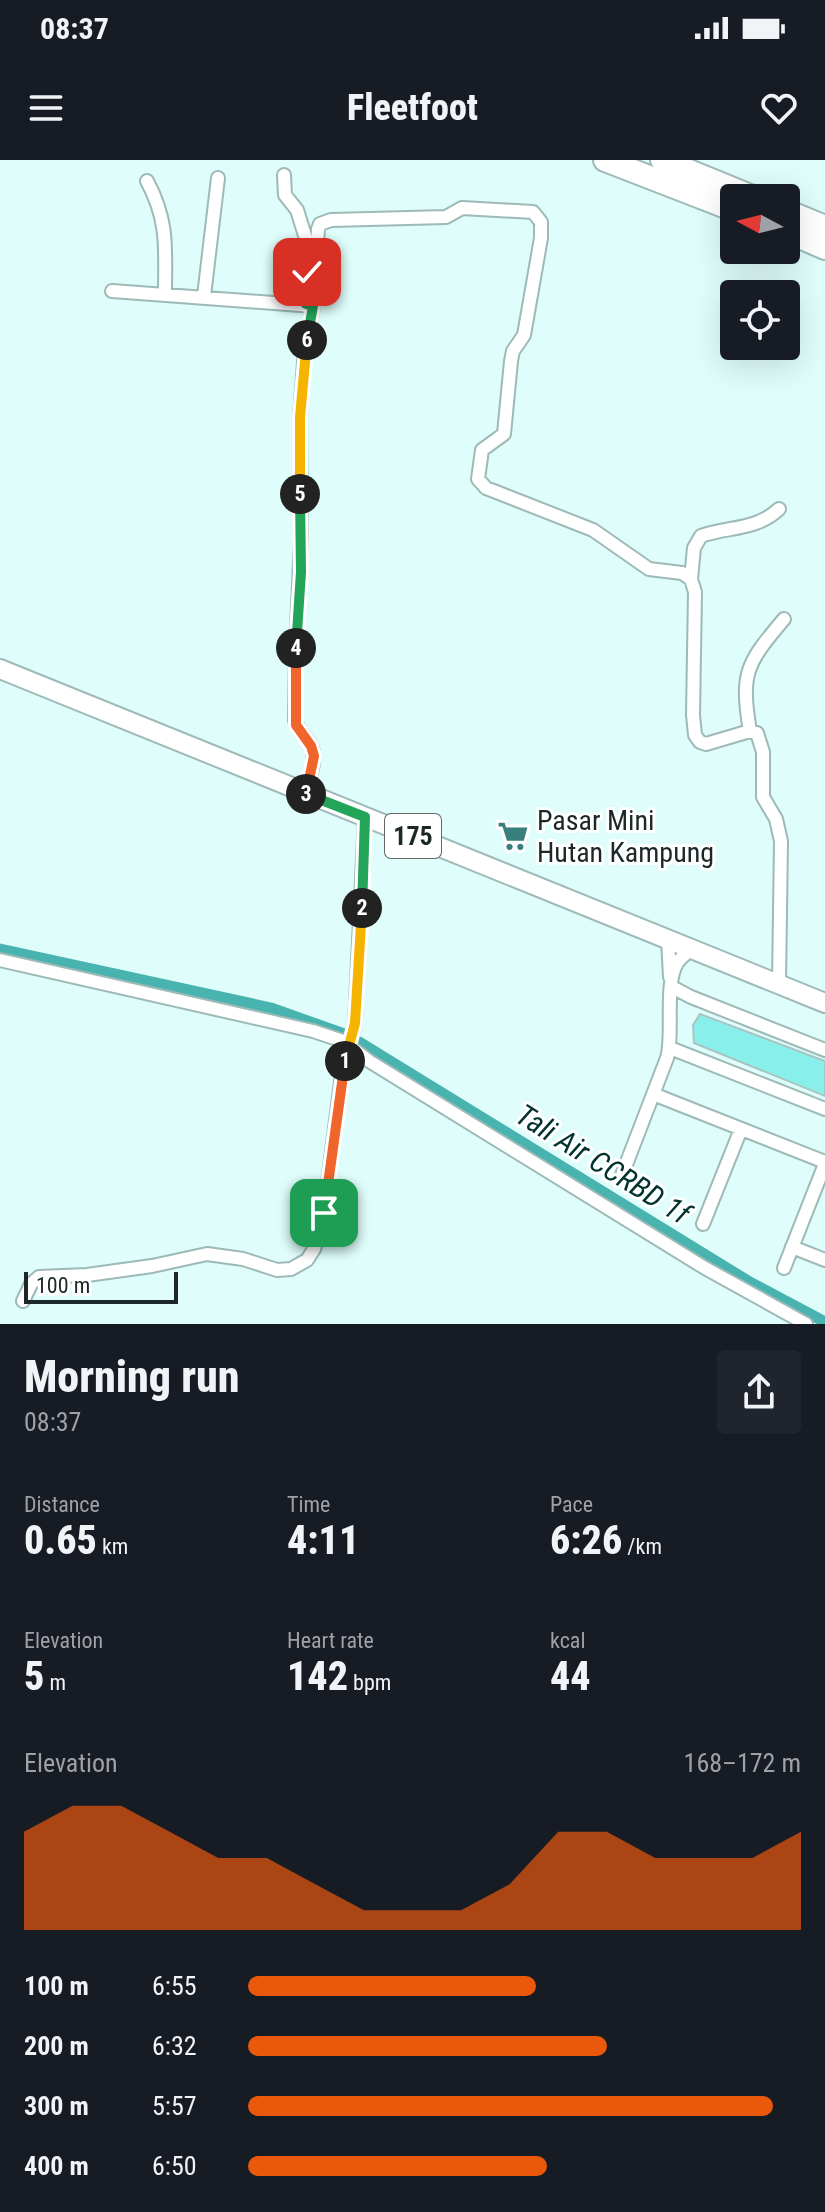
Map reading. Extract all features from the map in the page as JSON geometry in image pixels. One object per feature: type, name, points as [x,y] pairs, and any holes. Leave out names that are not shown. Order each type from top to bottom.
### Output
[{"type":"highway","points":[[605,160],[720,205]]},
{"type":"highway","points":[[662,160],[721,184]]},
{"type":"highway","points":[[800,217],[825,227]]},
{"type":"highway","points":[[800,237],[825,248]]},
{"type":"main road","name":"175","points":[[0,669],[825,1003]]},
{"type":"street","points":[[284,175],[285,195],[297,210],[306,239],[309,305]]},
{"type":"street","points":[[204,296],[218,178]]},
{"type":"street","points":[[147,181],[160,205],[163,220],[165,294]]},
{"type":"street","points":[[304,794],[314,756],[311,746],[296,725],[295,660],[301,572],[300,417],[317,236],[320,224],[325,221],[436,218],[446,217],[466,207],[528,211],[537,215],[541,227],[538,261],[524,335],[512,354],[504,434],[482,450],[478,472],[480,483],[593,530],[643,567],[682,573],[691,579]]},
{"type":"street","points":[[112,291],[309,305]]},
{"type":"street","points":[[779,509],[752,526],[701,536],[694,548],[691,579],[695,592],[695,735],[702,743],[711,743],[750,731],[757,733],[761,743],[763,797],[776,819],[781,841],[779,983]]},
{"type":"street","points":[[750,731],[745,695],[750,663],[784,619]]},
{"type":"street","points":[[23,1301],[31,1284],[39,1277],[87,1275],[207,1254],[243,1259],[277,1270],[291,1269],[305,1262],[314,1249],[324,1213],[342,1074],[357,1010],[365,817]]},
{"type":"street","points":[[668,940],[668,969],[672,987],[825,1050]]},
{"type":"street","points":[[622,1175],[670,1048],[668,1014],[677,962],[690,950]]},
{"type":"street","points":[[0,960],[313,1031],[343,1041],[422,1094],[705,1268],[806,1324]]},
{"type":"street","points":[[670,1048],[825,1109]]},
{"type":"street","points":[[653,1094],[825,1163],[784,1268]]},
{"type":"street","points":[[703,1224],[741,1129]]},
{"type":"street","points":[[792,1247],[825,1260]]},
{"type":"building","points":[[700,1014],[825,1061],[825,1096],[694,1043],[693,1025]]},
{"type":"waterway","name":"Tali Air CCRBD 1f","points":[[0,949],[271,1008],[347,1035]]},
{"type":"waterway","name":"Tali Air CCRBD 1f","points":[[359,1042],[748,1281],[825,1322]]},
{"type":"place","name":"Pasar Mini Hutan Kampung","points":[[513,836]]},
{"type":"route","points":[[307,272],[306,304],[313,306],[304,362],[300,417],[301,540],[295,720],[314,756],[304,794],[365,817],[357,1010],[342,1074],[324,1213]]}]
